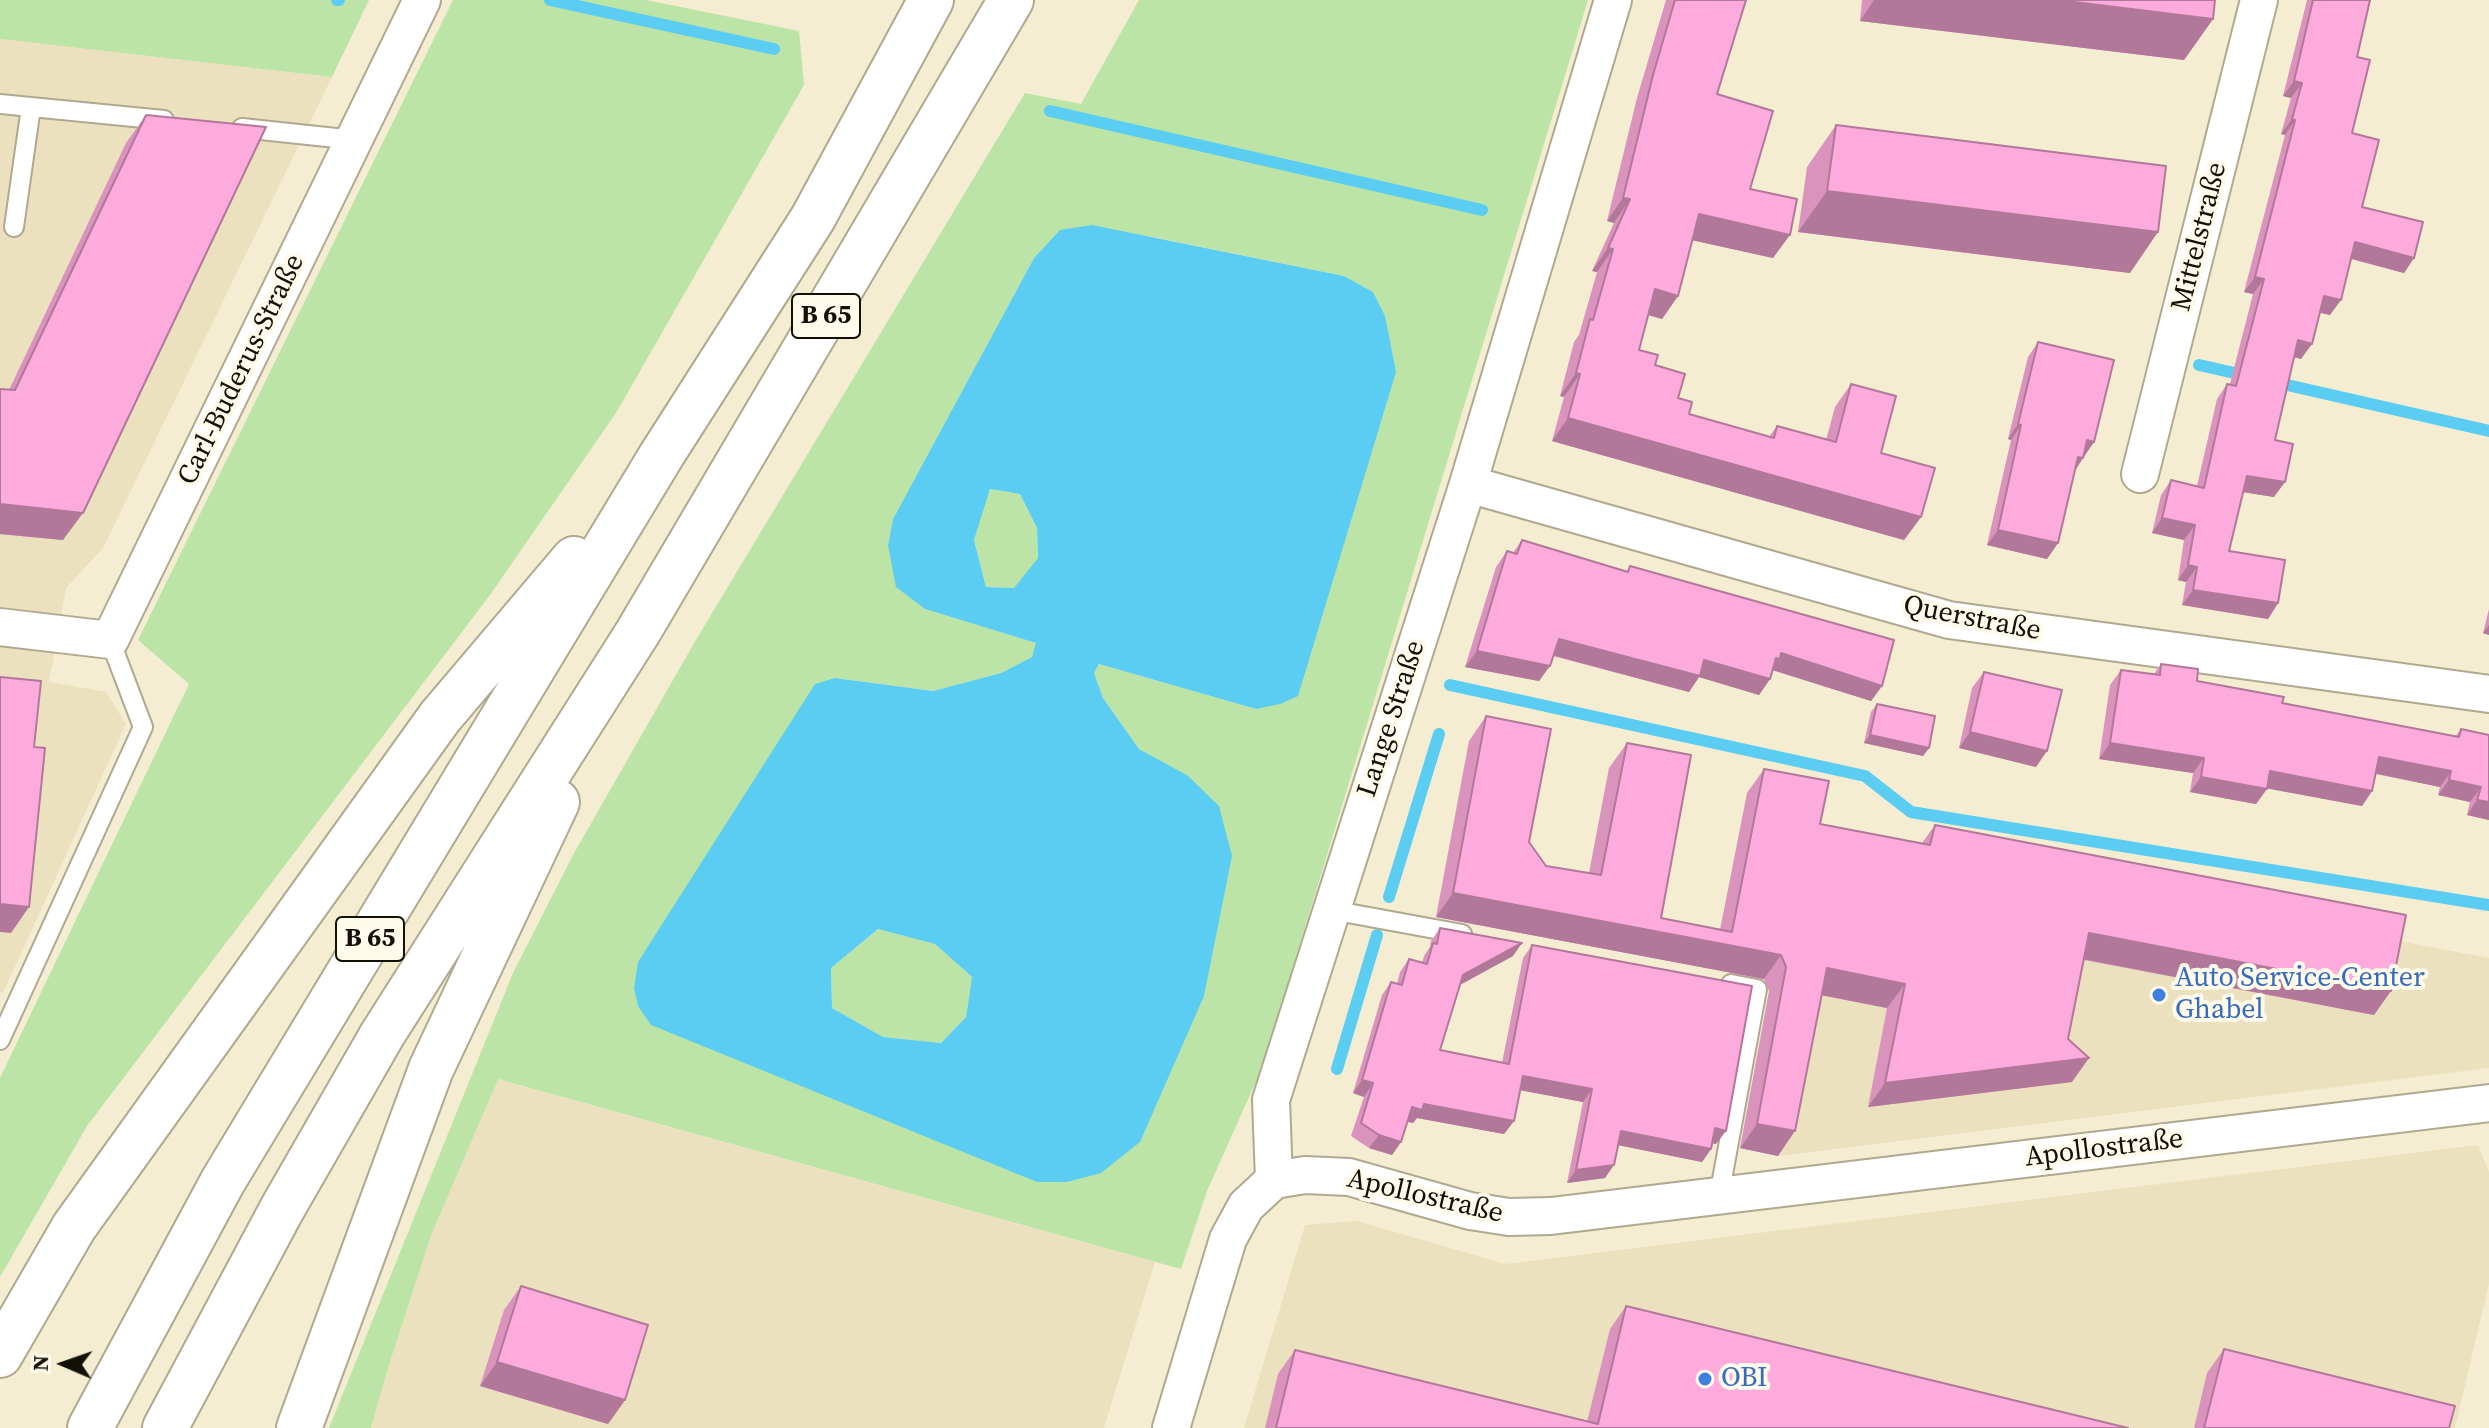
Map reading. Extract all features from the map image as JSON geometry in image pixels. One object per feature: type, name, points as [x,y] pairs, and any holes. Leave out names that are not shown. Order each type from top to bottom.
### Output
[{"type":"highway","name":"B 65","points":[[90,1428],[223,1181],[661,456],[813,218],[931,0]]},
{"type":"highway","name":"B 65","points":[[165,1428],[282,1209],[382,1035],[638,632],[1011,0]]},
{"type":"highway","points":[[0,1355],[74,1227],[440,717],[661,456]]},
{"type":"highway","points":[[299,1428],[431,1069],[638,632]]},
{"type":"street","name":"Carl-Buderus-Straße","points":[[110,640],[422,0]]},
{"type":"street","name":"Lange Straße","points":[[1274,1180],[1271,1100],[1468,484],[1613,0]]},
{"type":"street","name":"Mittelstraße","points":[[2140,474],[2259,0]]},
{"type":"street","name":"Querstraße","points":[[1468,484],[1949,620],[2489,694]]},
{"type":"street","points":[[0,627],[110,640]]},
{"type":"street","name":"Apollostraße","points":[[1274,1180],[1305,1175],[1349,1177],[1470,1211],[1509,1217],[1551,1216],[2489,1103]]},
{"type":"street","points":[[1171,1428],[1228,1239],[1246,1206],[1274,1180]]},
{"type":"lane","points":[[0,104],[185,123]]},
{"type":"lane","points":[[14,227],[31,107]]},
{"type":"lane","points":[[216,126],[355,140]]},
{"type":"lane","points":[[0,1040],[143,727],[110,640]]},
{"type":"lane","points":[[1331,910],[1483,938]]},
{"type":"lane","points":[[1711,981],[1757,989],[1719,1196]]},
{"type":"shaded area","points":[[0,39],[332,77],[103,548],[66,588],[49,682],[106,692],[126,724],[3,993],[0,992]]},
{"type":"shaded area","name":"Auto Service-Center Ghabel","points":[[2388,939],[2489,958],[2489,1068],[1778,1156],[1814,976]]},
{"type":"shaded area","points":[[497,1079],[1155,1262],[1104,1428],[371,1428],[432,1233]]},
{"type":"shaded area","points":[[2478,1145],[2489,1172],[2489,1283],[2455,1428],[1244,1428],[1305,1225],[1357,1221],[1505,1264]]},
{"type":"green space","points":[[0,0],[369,0],[332,77],[0,39]]},
{"type":"green space","points":[[453,0],[646,0],[799,31],[804,85],[616,413],[490,595],[87,1126],[0,1277],[0,1078],[189,684],[138,640]]},
{"type":"green space","points":[[1139,0],[1588,0],[1262,1068],[1207,1191],[1181,1269],[498,1079],[432,1233],[371,1428],[329,1428],[513,973],[573,855],[697,638],[1025,93],[1081,104]],"holes":[[[1060,230],[1148,236],[1344,276],[1373,292],[1256,709],[1099,664],[1094,673],[1103,698],[1139,749],[1187,775],[1037,1182],[638,962],[835,678],[933,691],[1001,673],[1032,657],[1037,643],[925,609],[888,545],[893,519],[1034,258]]]},
{"type":"green space","points":[[989,489],[1020,494],[1037,528],[1038,558],[1015,588],[986,587],[974,540]]},
{"type":"green space","points":[[878,929],[935,944],[972,977],[966,1017],[941,1043],[883,1037],[832,1008],[831,968]]},
{"type":"water","points":[[1092,225],[1344,276],[1373,292],[1385,316],[1396,372],[1298,696],[1256,709],[1099,664],[1094,673],[1103,698],[1139,749],[1187,775],[1219,806],[1232,856],[1204,996],[1140,1142],[1101,1173],[1067,1182],[1037,1182],[651,1025],[638,1006],[634,988],[638,962],[815,684],[835,678],[933,691],[1001,673],[1032,657],[1036,643],[925,609],[896,587],[888,545],[893,519],[1034,258],[1060,230]],"holes":[[[990,489],[1020,494],[1037,528],[1038,558],[1014,588],[986,587],[974,540]],[[878,929],[935,944],[972,977],[966,1017],[941,1043],[883,1037],[832,1008],[831,968]]]},
{"type":"building","points":[[1675,0],[1746,0],[1717,94],[1773,111],[1750,189],[1797,199],[1790,235],[1699,214],[1678,296],[1655,289],[1639,350],[1658,355],[1655,365],[1685,374],[1678,398],[1692,402],[1689,414],[1774,438],[1777,426],[1836,442],[1851,384],[1896,396],[1881,453],[1935,468],[1921,517],[1568,418],[1590,319],[1593,320],[1613,249],[1608,248],[1630,199],[1623,198]]},
{"type":"building","points":[[2058,0],[2215,0],[2213,19]]},
{"type":"building","points":[[2313,0],[2370,0],[2357,57],[2370,60],[2352,133],[2379,140],[2362,207],[2423,222],[2414,258],[2355,242],[2341,300],[2324,296],[2312,344],[2298,340],[2275,440],[2293,444],[2285,482],[2247,476],[2229,551],[2285,560],[2278,603],[2193,590],[2197,567],[2188,565],[2195,525],[2162,518],[2171,480],[2204,488],[2227,384],[2236,386],[2264,279],[2255,277],[2295,120],[2292,119],[2302,83],[2294,81]]},
{"type":"building","points":[[146,115],[266,127],[83,513],[0,504],[0,389],[15,390]]},
{"type":"building","points":[[1836,125],[2166,166],[2158,232],[1827,191]]},
{"type":"building","points":[[2038,342],[2114,360],[2094,442],[2087,440],[2083,458],[2078,457],[2058,543],[1998,530],[2021,425],[2018,424]]},
{"type":"building","points":[[1522,540],[1628,572],[1630,566],[1894,640],[1882,686],[1781,653],[1780,659],[1776,658],[1770,679],[1704,660],[1700,676],[1559,639],[1550,666],[1477,651],[1507,551],[1517,554]]},
{"type":"building","points":[[2161,664],[2198,669],[2197,681],[2284,697],[2282,703],[2459,737],[2461,729],[2489,735],[2489,802],[2477,800],[2481,787],[2449,780],[2451,771],[2379,757],[2372,791],[2270,771],[2267,789],[2201,777],[2204,758],[2110,743],[2121,670],[2160,675]]},
{"type":"building","points":[[1984,672],[2062,690],[2047,751],[1970,732]]},
{"type":"building","points":[[0,677],[41,681],[34,747],[45,748],[29,907],[0,904]]},
{"type":"building","points":[[1877,704],[1935,716],[1929,748],[1870,735]]},
{"type":"building","points":[[1486,716],[1551,729],[1529,842],[1546,866],[1601,875],[1627,743],[1691,755],[1661,918],[1732,932],[1764,769],[1829,781],[1820,824],[1930,845],[1935,825],[2406,915],[2391,991],[2089,933],[2068,1039],[2089,1058],[1885,1083],[1905,984],[1827,968],[1795,1131],[1757,1124],[1786,967],[1781,955],[1453,893]]},
{"type":"building","points":[[1440,928],[1522,943],[1463,975],[1440,1050],[1509,1064],[1532,945],[1752,986],[1726,1131],[1715,1128],[1711,1149],[1621,1131],[1614,1165],[1576,1170],[1592,1089],[1523,1076],[1514,1121],[1424,1104],[1422,1110],[1412,1107],[1401,1142],[1379,1135],[1361,1123],[1373,1083],[1362,1080],[1391,982],[1402,985],[1409,959],[1427,964],[1433,943],[1437,944]]},
{"type":"building","points":[[521,1286],[648,1325],[625,1400],[497,1362]]},
{"type":"building","points":[[1626,1306],[2128,1428],[1276,1428],[1295,1350],[1598,1424]]},
{"type":"building","points":[[2224,1349],[2455,1406],[2449,1428],[2204,1428]]},
{"type":"waterway","points":[[550,0],[774,49]]},
{"type":"waterway","points":[[1050,111],[1482,210]]},
{"type":"waterway","points":[[2199,365],[2248,376]]},
{"type":"waterway","points":[[2274,382],[2489,431]]},
{"type":"waterway","points":[[1450,685],[1865,776],[1911,812],[2489,905]]},
{"type":"waterway","points":[[1389,897],[1439,734]]},
{"type":"waterway","points":[[1337,1069],[1377,935]]},
{"type":"place","name":"Auto Service-Center Ghabel","points":[[2159,995]]},
{"type":"place","name":"OBI","points":[[1705,1379]]}]
